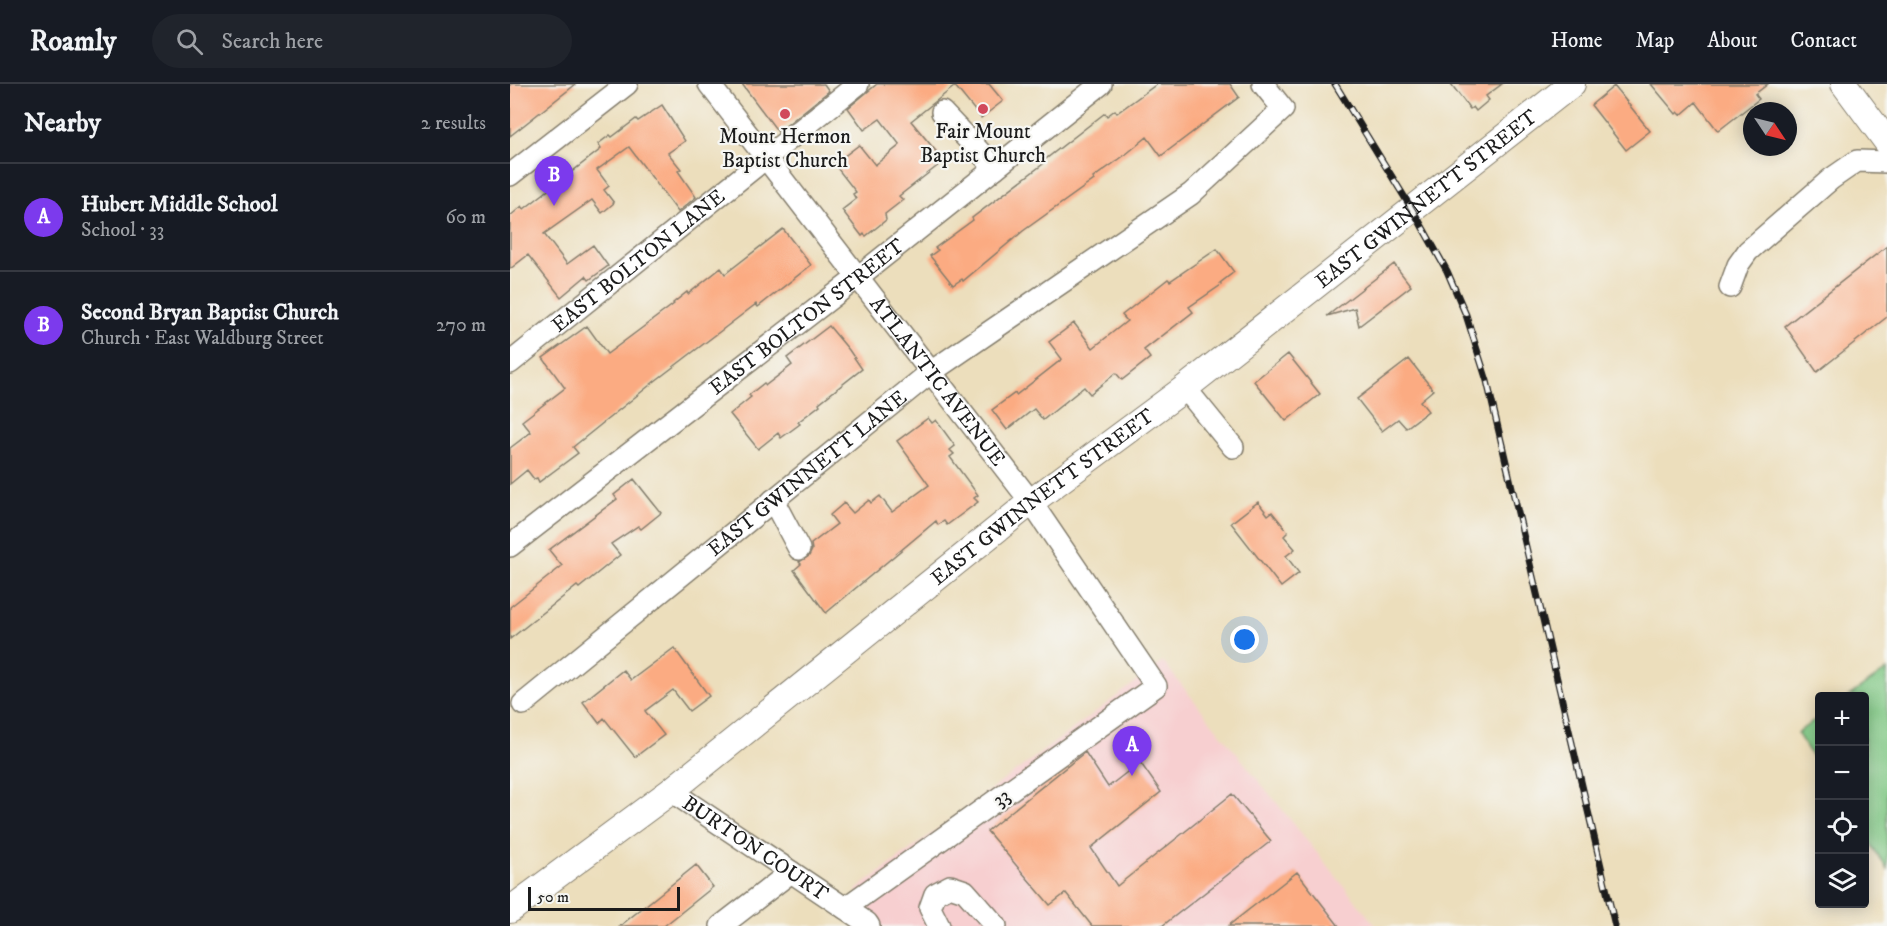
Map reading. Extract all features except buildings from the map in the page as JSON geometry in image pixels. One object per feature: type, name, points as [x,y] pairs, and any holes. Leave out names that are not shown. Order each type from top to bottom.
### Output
[{"type":"main road","name":"EAST GWINNETT STREET","points":[[510,910],[671,791],[1031,502],[1185,388],[1572,84]]},
{"type":"main road","points":[[1844,84],[1887,142]]},
{"type":"street","points":[[510,175],[627,84]]},
{"type":"street","name":"ATLANTIC AVENUE","points":[[709,84],[1031,502],[1156,686]]},
{"type":"street","name":"EAST BOLTON LANE","points":[[510,363],[858,84]]},
{"type":"street","name":"EAST BOLTON STREET","points":[[510,546],[858,277],[1101,84]]},
{"type":"street","name":"EAST GWINNETT LANE","points":[[523,704],[931,372],[1191,194],[1283,109],[1263,84]]},
{"type":"street","points":[[942,112],[995,168]]},
{"type":"street","points":[[1730,287],[1738,265],[1748,251],[1831,179],[1857,161],[1887,162]]},
{"type":"street","points":[[1185,388],[1233,447]]},
{"type":"street","points":[[773,500],[799,549]]},
{"type":"street","name":"33","points":[[845,908],[1156,686]]},
{"type":"street","name":"BURTON COURT","points":[[671,791],[869,926]]},
{"type":"street","points":[[721,926],[791,872]]},
{"type":"street","points":[[939,926],[930,908],[935,894],[950,886],[965,891],[996,926]]},
{"type":"shaded area","points":[[1163,662],[1376,926],[878,926],[856,890]]},
{"type":"green space","points":[[1887,670],[1887,869],[1869,841],[1869,692],[1855,692]]},
{"type":"green space","points":[[1815,720],[1815,761],[1797,733]]},
{"type":"railway","points":[[1335,84],[1418,219],[1447,271],[1466,315],[1487,381],[1615,926]]},
{"type":"place","name":"Fair Mount Baptist Church","points":[[983,109]]},
{"type":"place","name":"Mount Hermon Baptist Church","points":[[785,114]]},
{"type":"place","name":"Second Bryan Baptist Church","points":[[554,206]]},
{"type":"place","name":"Hubert Middle School","points":[[1132,776]]}]
